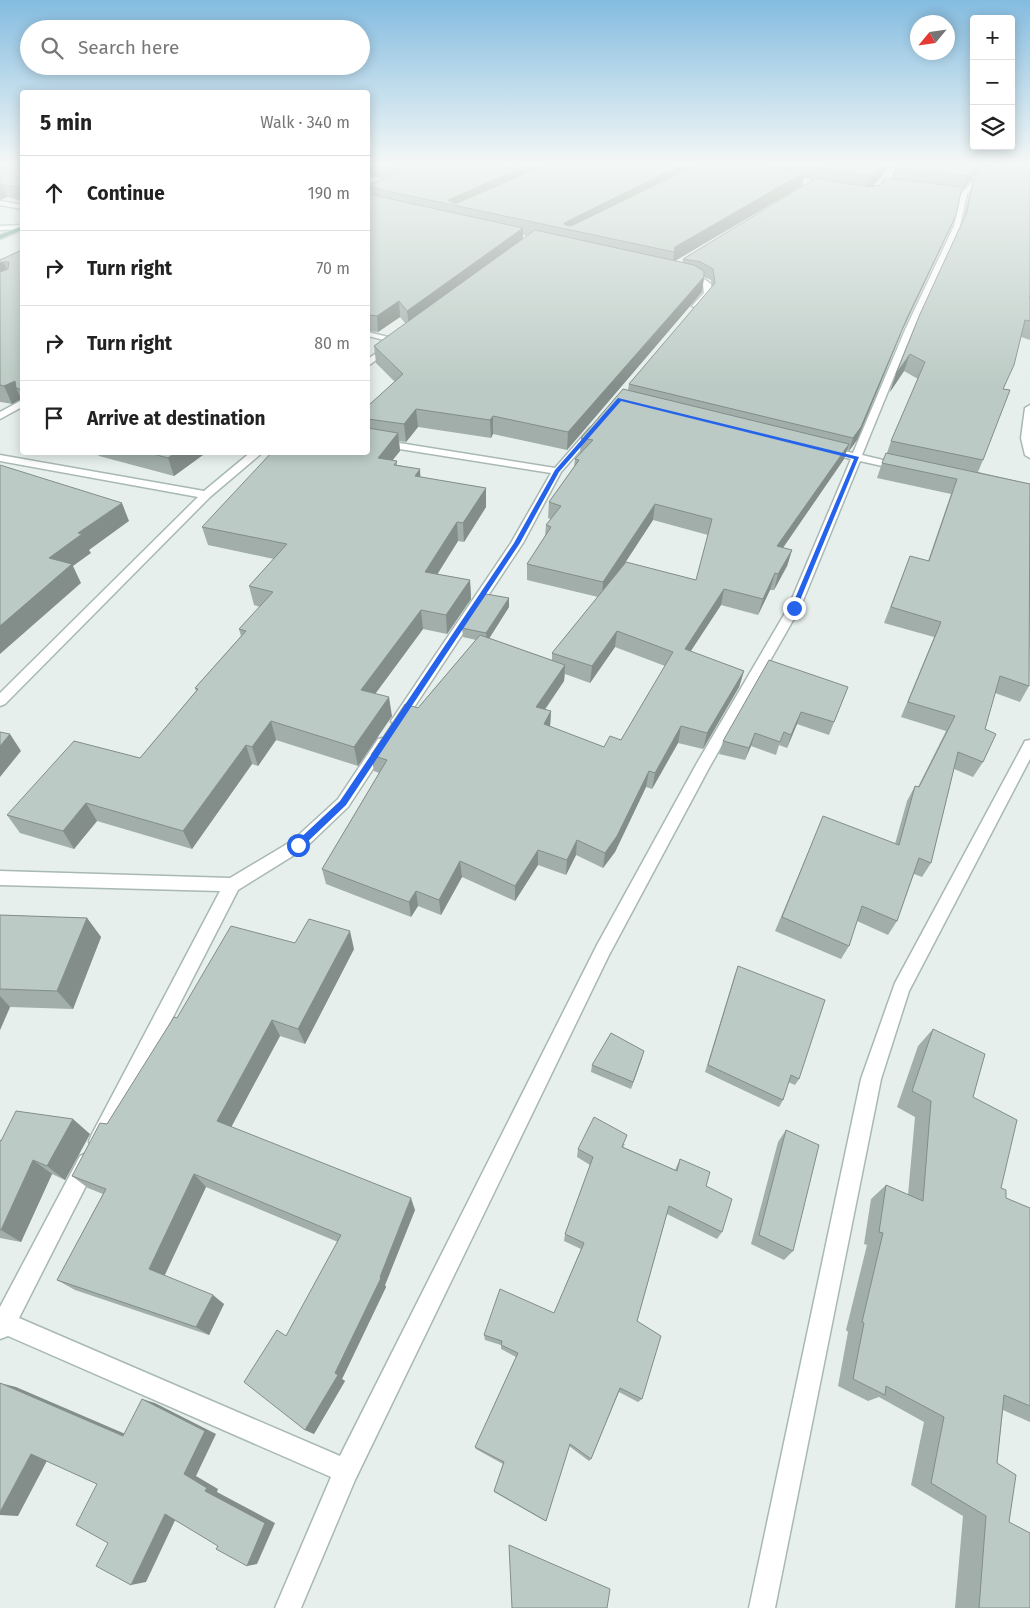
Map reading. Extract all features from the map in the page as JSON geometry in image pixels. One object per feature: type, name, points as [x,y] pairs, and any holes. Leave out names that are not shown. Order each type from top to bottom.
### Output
[{"type":"street","points":[[288,1608],[346,1471],[603,950],[702,767],[794,608],[909,330],[952,237]]},
{"type":"street","points":[[677,273],[695,277],[707,284],[708,293],[689,314]]},
{"type":"street","points":[[370,334],[399,338],[370,361]]},
{"type":"street","points":[[0,416],[20,404]]},
{"type":"street","points":[[1030,408],[1028,439],[1030,456]]},
{"type":"street","points":[[346,1471],[2,1325],[232,885],[298,845],[343,803],[517,543],[557,472],[601,421]]},
{"type":"street","points":[[370,440],[557,472]]},
{"type":"street","points":[[819,449],[913,469]]},
{"type":"street","points":[[0,701],[206,495],[254,455]]},
{"type":"street","points":[[0,458],[206,495]]},
{"type":"street","points":[[762,1608],[871,1078],[902,989],[1029,750]]},
{"type":"street","points":[[0,878],[232,885]]},
{"type":"building","points":[[370,237],[510,237],[407,311],[399,301],[377,316],[370,315]]},
{"type":"building","points":[[525,237],[567,237],[694,265],[704,271],[704,277],[568,432],[493,416],[490,420],[416,409],[404,424],[370,419],[370,404],[403,374],[374,346]]},
{"type":"building","points":[[604,237],[692,237],[675,247],[674,252]]},
{"type":"building","points":[[719,237],[946,237],[907,318],[861,427],[853,438],[629,384],[715,283],[713,269],[701,262],[683,259]]},
{"type":"building","points":[[955,237],[1030,237],[1030,321],[1025,320],[1014,365],[1003,389],[1010,390],[983,460],[891,441],[925,362],[910,354],[896,374],[920,314]]},
{"type":"building","points":[[20,251],[20,389],[16,388],[15,381],[4,386],[0,385],[0,272],[8,269],[9,262],[0,263],[0,260]]},
{"type":"building","points":[[623,389],[849,444],[777,546],[792,550],[778,574],[775,573],[763,599],[724,589],[685,649],[744,671],[707,733],[681,726],[655,773],[649,771],[617,836],[605,853],[577,840],[567,860],[538,850],[515,886],[460,861],[439,900],[416,891],[409,902],[322,869],[387,760],[371,755],[405,704],[418,708],[480,635],[565,665],[536,707],[551,711],[544,724],[604,747],[610,736],[621,740],[673,652],[617,631],[592,666],[552,653],[626,562],[696,580],[712,519],[655,504],[603,582],[527,564],[551,527],[546,525],[561,506],[549,502],[579,460],[575,459],[593,440],[581,438]]},
{"type":"building","points":[[370,428],[398,433],[378,458],[397,461],[394,465],[420,469],[415,476],[486,488],[463,523],[457,522],[425,572],[470,580],[446,615],[421,610],[361,690],[389,697],[354,747],[271,721],[252,747],[246,745],[183,831],[86,803],[63,831],[7,815],[74,741],[140,758],[198,689],[195,688],[246,631],[239,629],[273,592],[249,586],[287,544],[202,527],[269,455],[370,455]]},
{"type":"building","points":[[886,453],[1030,484],[1029,686],[1000,676],[985,729],[996,734],[983,762],[958,752],[931,863],[919,858],[897,921],[862,906],[849,946],[782,917],[823,816],[899,845],[915,786],[919,787],[955,716],[908,702],[941,622],[891,607],[910,556],[929,561],[957,479],[882,463]]},
{"type":"building","points":[[157,455],[172,455],[168,458]]},
{"type":"building","points":[[0,465],[122,503],[78,533],[82,534],[49,558],[72,564],[0,626]]},
{"type":"building","points":[[486,594],[509,598],[486,633],[462,628]]},
{"type":"building","points":[[769,660],[848,687],[834,722],[801,712],[791,735],[784,732],[780,742],[755,733],[749,748],[723,741]]},
{"type":"building","points":[[0,732],[10,734],[0,746]]},
{"type":"building","points":[[0,915],[87,918],[57,991],[0,989]]},
{"type":"building","points":[[309,919],[350,931],[298,1029],[272,1020],[217,1121],[411,1198],[381,1278],[335,1373],[338,1375],[305,1430],[244,1382],[277,1330],[286,1336],[341,1235],[194,1174],[149,1269],[213,1295],[196,1327],[57,1280],[106,1189],[72,1176],[100,1123],[107,1124],[174,1017],[177,1018],[231,926],[295,943]]},
{"type":"building","points":[[738,966],[825,1000],[799,1079],[791,1075],[783,1100],[708,1065]]},
{"type":"building","points":[[933,1029],[985,1054],[973,1097],[1017,1120],[1001,1188],[1006,1190],[1006,1198],[1030,1208],[1030,1406],[1004,1395],[997,1463],[1016,1475],[1009,1522],[1030,1533],[1030,1608],[979,1608],[986,1516],[931,1483],[944,1417],[886,1386],[885,1395],[853,1379],[864,1323],[862,1322],[883,1233],[879,1232],[886,1185],[923,1201],[931,1101],[912,1091]]},
{"type":"building","points":[[611,1033],[644,1051],[633,1082],[592,1065]]},
{"type":"building","points":[[16,1111],[73,1119],[47,1166],[33,1160],[0,1230],[0,1140]]},
{"type":"building","points":[[594,1117],[627,1135],[622,1147],[677,1171],[680,1159],[710,1172],[706,1186],[732,1199],[722,1232],[669,1206],[637,1321],[661,1336],[642,1399],[620,1388],[591,1459],[570,1444],[546,1521],[494,1491],[504,1462],[475,1447],[518,1353],[501,1345],[502,1341],[484,1335],[500,1289],[554,1313],[584,1243],[565,1234],[593,1157],[578,1149]]},
{"type":"building","points":[[786,1130],[819,1145],[793,1251],[759,1235]]},
{"type":"building","points":[[0,1383],[123,1436],[142,1399],[205,1431],[184,1474],[207,1488],[205,1491],[265,1523],[247,1566],[216,1549],[218,1546],[165,1514],[131,1585],[96,1566],[108,1543],[76,1525],[97,1484],[31,1454],[0,1512]]},
{"type":"building","points":[[509,1545],[610,1589],[607,1608],[512,1608]]},
{"type":"route","points":[[298,845],[343,803],[517,543],[557,472],[620,400],[857,458],[794,608]]}]
